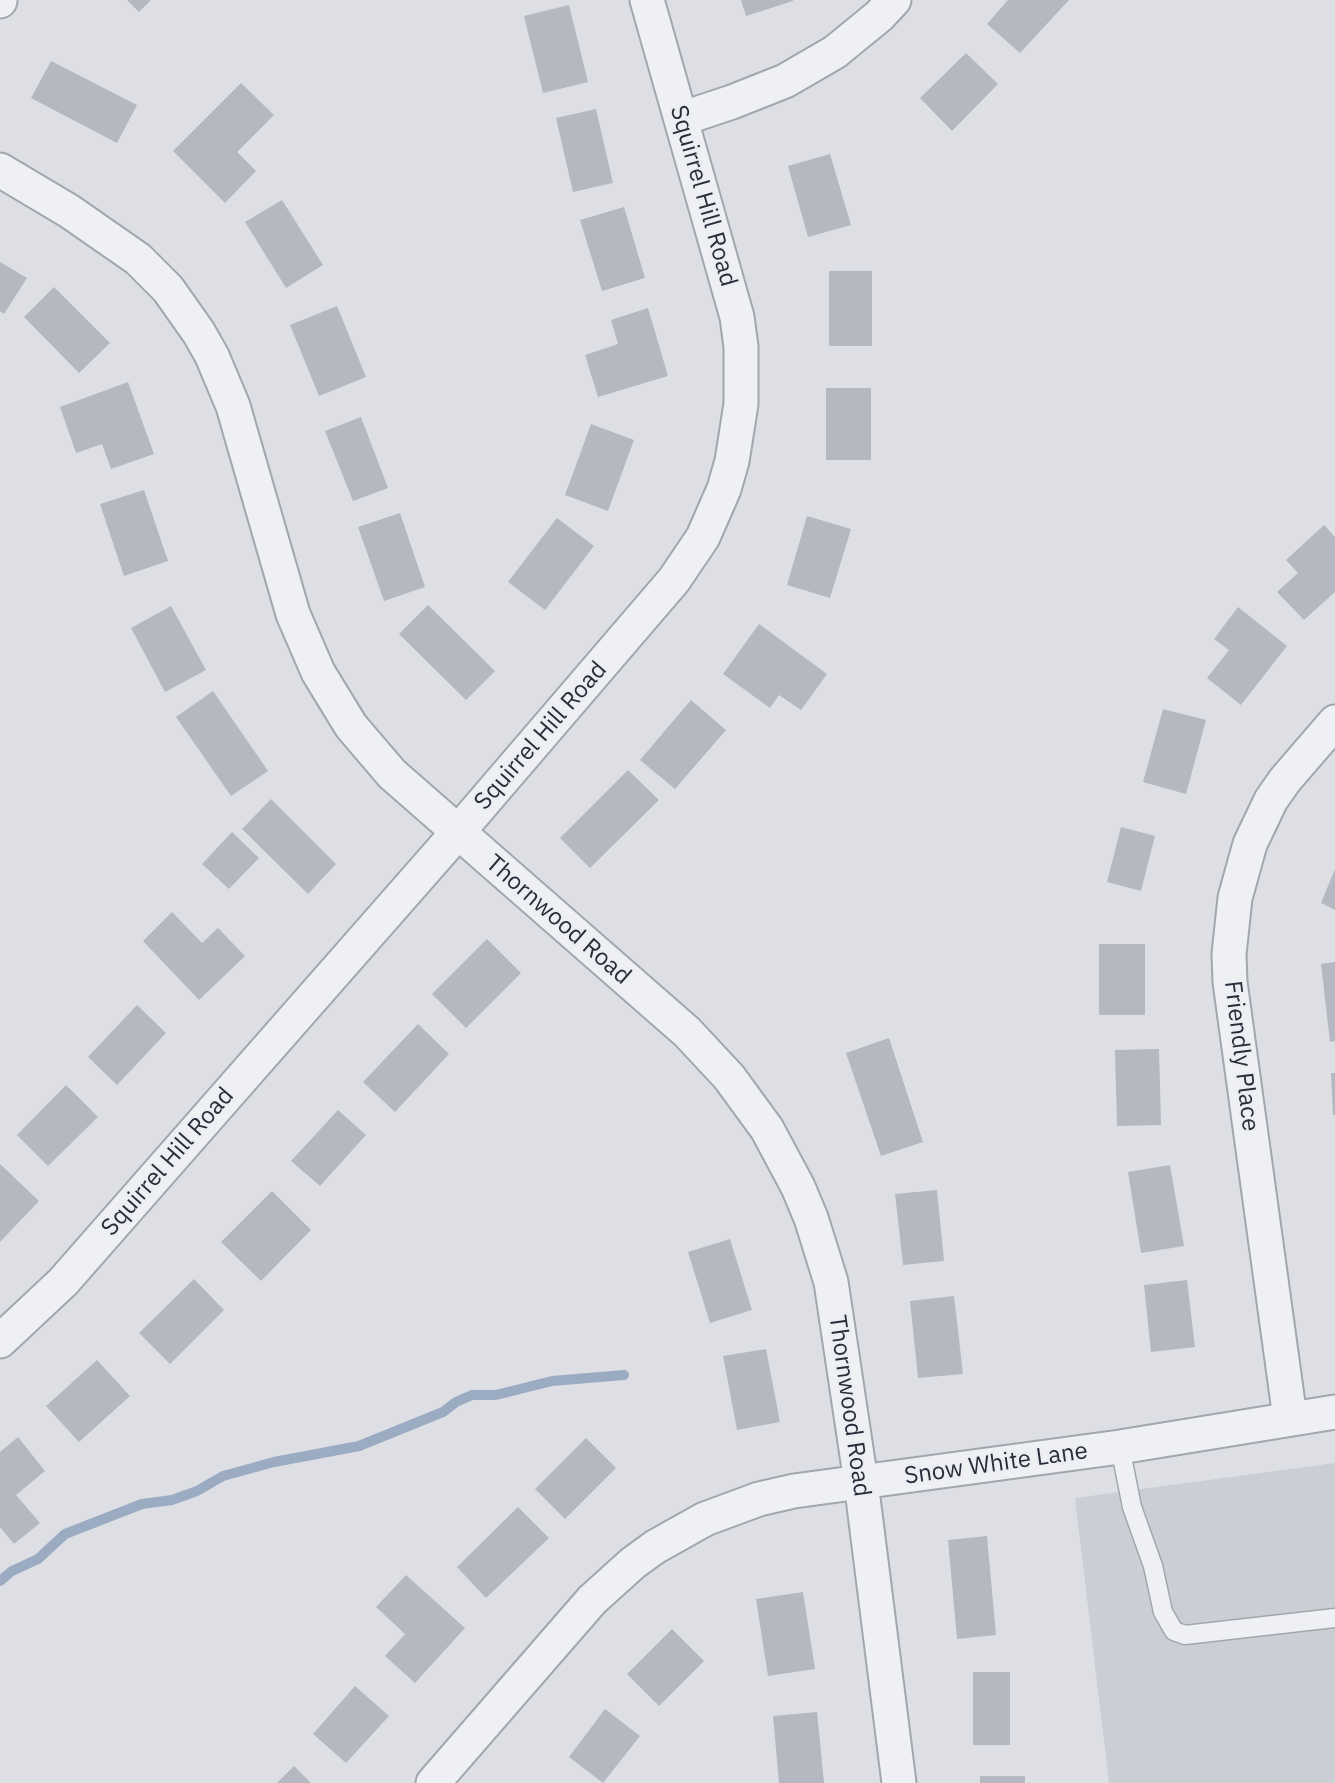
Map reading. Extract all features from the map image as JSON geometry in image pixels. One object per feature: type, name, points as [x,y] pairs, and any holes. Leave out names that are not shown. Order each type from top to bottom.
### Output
[{"type":"street","name":"Squirrel Hill Road","points":[[0,1341],[63,1282],[458,832],[674,580],[703,537],[724,489],[732,461],[741,404],[741,347],[737,317],[647,0]]},
{"type":"street","points":[[681,119],[785,81],[835,52],[894,0]]},
{"type":"street","name":"Thornwood Road","points":[[0,170],[69,211],[138,259],[168,289],[199,333],[233,406],[293,614],[318,672],[351,726],[392,774],[687,1032],[729,1077],[768,1129],[811,1218],[831,1282],[861,1482],[899,1783]]},
{"type":"street","name":"Friendly Place","points":[[1290,1418],[1230,982],[1229,954],[1235,898],[1250,844],[1271,800],[1335,722]]},
{"type":"street","name":"Snow White Lane","points":[[433,1783],[592,1600],[655,1547],[705,1519],[759,1499],[794,1491],[1120,1447],[1335,1412]]},
{"type":"lane","points":[[1120,1447],[1132,1507],[1153,1566],[1163,1612],[1174,1631],[1185,1635],[1335,1618]]},
{"type":"shaded area","points":[[1335,1463],[1335,1783],[1109,1783],[1075,1498]]},
{"type":"building","points":[[127,0],[151,0],[139,12]]},
{"type":"building","points":[[741,0],[793,0],[793,1],[746,16]]},
{"type":"building","points":[[1008,0],[1069,0],[1020,53],[987,24]]},
{"type":"building","points":[[569,5],[588,82],[543,93],[524,16]]},
{"type":"building","points":[[966,53],[998,84],[952,131],[920,98]]},
{"type":"building","points":[[51,61],[137,105],[117,143],[31,98]]},
{"type":"building","points":[[241,83],[274,115],[237,152],[256,171],[225,203],[173,151]]},
{"type":"building","points":[[596,109],[613,183],[573,192],[556,118]]},
{"type":"building","points":[[830,154],[851,225],[808,237],[788,166]]},
{"type":"building","points":[[282,200],[323,265],[286,288],[245,222]]},
{"type":"building","points":[[624,207],[645,278],[602,291],[580,220]]},
{"type":"building","points":[[0,262],[27,278],[4,314],[0,311]]},
{"type":"building","points":[[829,271],[872,271],[872,346],[829,346]]},
{"type":"building","points":[[54,287],[110,343],[79,373],[24,317]]},
{"type":"building","points":[[337,306],[366,377],[319,396],[290,325]]},
{"type":"building","points":[[648,308],[668,376],[598,397],[585,355],[618,344],[611,320]]},
{"type":"building","points":[[128,382],[154,454],[111,469],[102,444],[76,453],[60,407]]},
{"type":"building","points":[[826,388],[871,388],[871,460],[826,460]]},
{"type":"building","points":[[361,417],[388,488],[353,501],[325,431]]},
{"type":"building","points":[[591,424],[634,440],[608,511],[565,495]]},
{"type":"building","points":[[144,490],[168,561],[124,576],[100,504]]},
{"type":"building","points":[[400,513],[425,587],[384,601],[358,527]]},
{"type":"building","points":[[807,516],[851,529],[830,598],[787,585]]},
{"type":"building","points":[[557,518],[594,546],[545,610],[508,582]]},
{"type":"building","points":[[1324,525],[1335,537],[1335,592],[1304,620],[1277,592],[1298,573],[1286,560]]},
{"type":"building","points":[[428,605],[495,671],[466,700],[399,634]]},
{"type":"building","points":[[171,606],[206,670],[165,692],[131,628]]},
{"type":"building","points":[[1238,607],[1287,646],[1241,705],[1207,678],[1229,650],[1214,639]]},
{"type":"building","points":[[759,624],[827,674],[801,710],[779,695],[770,708],[723,674]]},
{"type":"building","points":[[213,691],[268,771],[231,796],[176,717]]},
{"type":"building","points":[[691,700],[726,730],[675,789],[640,760]]},
{"type":"building","points":[[1163,709],[1206,720],[1186,794],[1143,782]]},
{"type":"building","points":[[628,770],[659,800],[590,868],[560,838]]},
{"type":"building","points":[[271,799],[336,864],[308,894],[242,829]]},
{"type":"building","points":[[1121,827],[1155,836],[1141,891],[1107,882]]},
{"type":"building","points":[[232,832],[259,858],[229,889],[202,864]]},
{"type":"building","points":[[1335,869],[1335,910],[1321,903]]},
{"type":"building","points":[[172,912],[202,943],[218,928],[245,956],[199,1000],[143,941]]},
{"type":"building","points":[[487,939],[521,973],[466,1028],[432,994]]},
{"type":"building","points":[[1099,944],[1145,944],[1145,1015],[1099,1015]]},
{"type":"building","points":[[1335,962],[1335,1041],[1330,1042],[1321,964]]},
{"type":"building","points":[[137,1005],[166,1033],[117,1085],[88,1057]]},
{"type":"building","points":[[418,1024],[449,1054],[395,1112],[363,1082]]},
{"type":"building","points":[[889,1038],[923,1142],[881,1156],[846,1053]]},
{"type":"building","points":[[1159,1049],[1161,1125],[1117,1126],[1115,1050]]},
{"type":"building","points":[[1331,1073],[1335,1073],[1335,1115],[1333,1115]]},
{"type":"building","points":[[66,1085],[98,1117],[48,1166],[17,1135]]},
{"type":"building","points":[[338,1110],[366,1135],[320,1186],[291,1161]]},
{"type":"building","points":[[0,1164],[39,1201],[0,1242]]},
{"type":"building","points":[[1170,1165],[1184,1246],[1141,1253],[1128,1172]]},
{"type":"building","points":[[937,1190],[944,1261],[903,1265],[895,1194]]},
{"type":"building","points":[[272,1191],[311,1230],[261,1281],[221,1242]]},
{"type":"building","points":[[730,1239],[752,1310],[710,1323],[688,1252]]},
{"type":"building","points":[[194,1279],[224,1310],[170,1364],[139,1333]]},
{"type":"building","points":[[1187,1280],[1195,1347],[1151,1352],[1144,1285]]},
{"type":"building","points":[[954,1296],[963,1374],[918,1378],[910,1301]]},
{"type":"building","points":[[766,1349],[780,1422],[737,1430],[723,1356]]},
{"type":"building","points":[[97,1360],[130,1396],[79,1442],[46,1406]]},
{"type":"building","points":[[18,1437],[45,1471],[16,1495],[40,1523],[14,1544],[0,1527],[0,1452]]},
{"type":"building","points":[[586,1438],[616,1468],[565,1519],[535,1489]]},
{"type":"building","points":[[518,1507],[549,1538],[486,1598],[457,1567]]},
{"type":"building","points":[[987,1536],[996,1635],[957,1639],[948,1540]]},
{"type":"building","points":[[406,1575],[465,1628],[415,1683],[385,1656],[405,1634],[376,1607]]},
{"type":"building","points":[[803,1592],[815,1669],[768,1676],[756,1599]]},
{"type":"building","points":[[672,1629],[704,1661],[659,1706],[627,1674]]},
{"type":"building","points":[[973,1672],[1010,1672],[1010,1745],[973,1745]]},
{"type":"building","points":[[355,1686],[389,1716],[346,1763],[313,1734]]},
{"type":"building","points":[[605,1709],[640,1736],[603,1783],[569,1757]]},
{"type":"building","points":[[817,1712],[824,1783],[779,1783],[773,1716]]},
{"type":"building","points":[[294,1766],[311,1783],[277,1783]]},
{"type":"building","points":[[980,1776],[1025,1776],[1025,1783],[980,1783]]},
{"type":"waterway","points":[[0,1581],[12,1571],[38,1559],[65,1534],[142,1504],[172,1500],[197,1491],[223,1476],[274,1462],[359,1446],[443,1412],[472,1395],[496,1395],[552,1381],[624,1375]]}]
